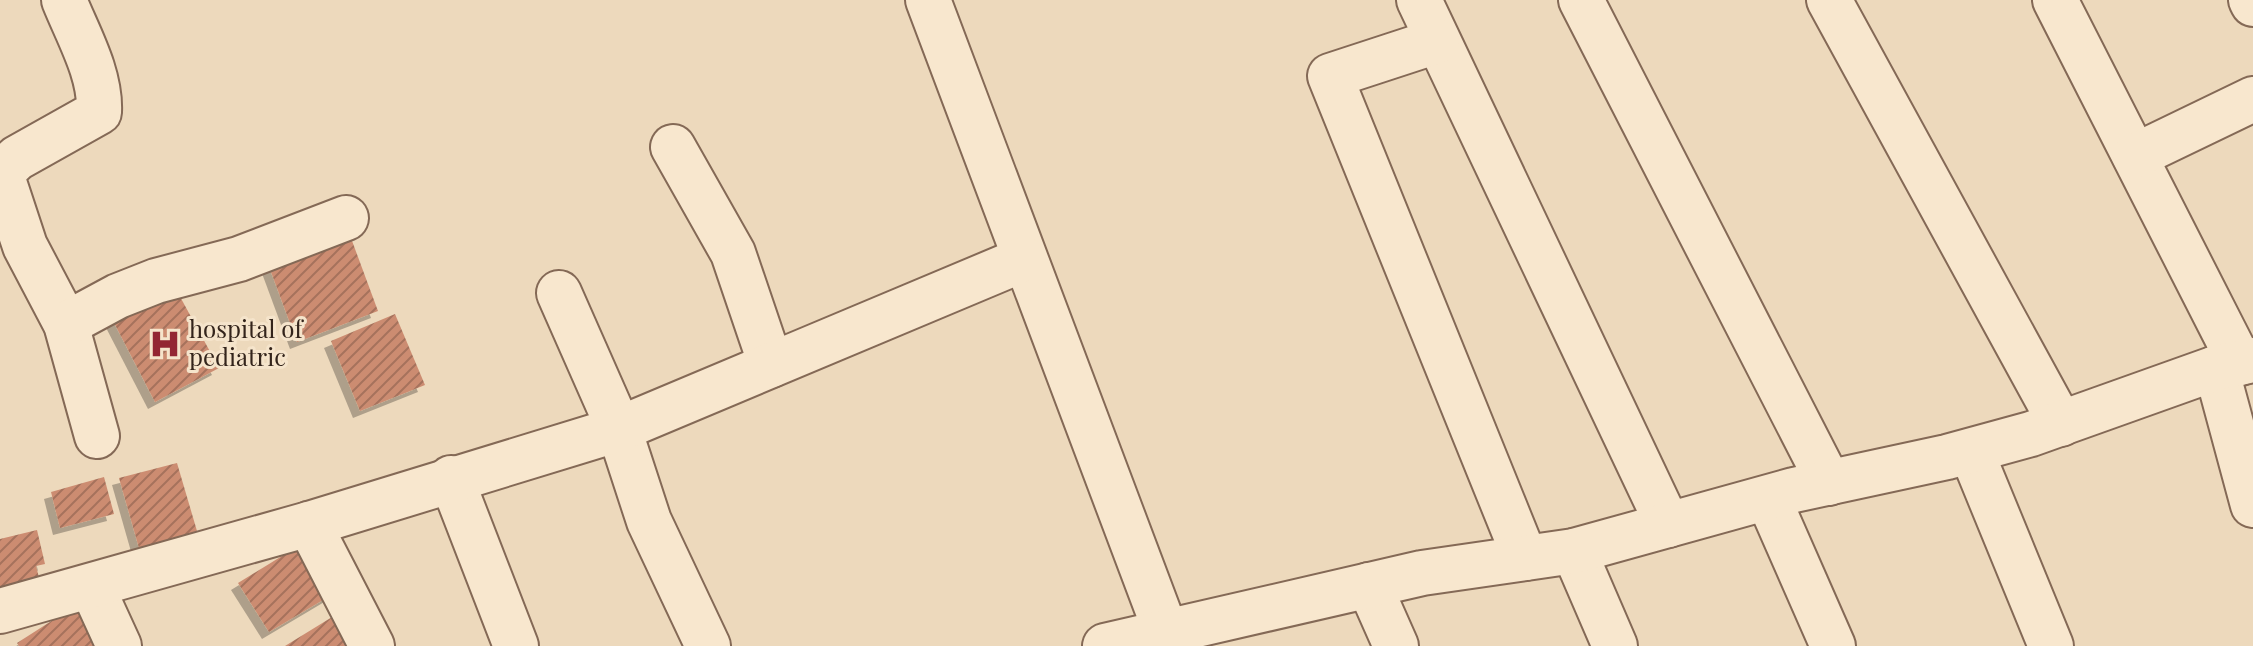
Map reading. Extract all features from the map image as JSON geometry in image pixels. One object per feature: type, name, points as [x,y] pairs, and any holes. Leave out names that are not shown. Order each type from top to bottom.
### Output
[{"type":"street","points":[[64,0],[100,96],[99,112],[17,158],[1,173],[25,246],[66,324],[97,436]]},
{"type":"street","points":[[928,0],[1166,639]]},
{"type":"street","points":[[1419,0],[1668,525]]},
{"type":"street","points":[[1581,0],[1829,483]]},
{"type":"street","points":[[1829,0],[2061,424]]},
{"type":"street","points":[[2055,0],[2236,364],[2253,505]]},
{"type":"street","points":[[1437,41],[1330,76],[1525,558]]},
{"type":"street","points":[[2135,156],[2253,99]]},
{"type":"street","points":[[673,147],[733,253],[771,365]]},
{"type":"street","points":[[66,324],[118,296],[156,281],[239,259],[346,218]]},
{"type":"street","points":[[0,611],[309,524],[619,429],[1024,259]]},
{"type":"street","points":[[559,293],[619,429],[649,521],[708,646]]},
{"type":"street","points":[[1105,646],[1166,639],[1422,573],[1574,551],[1768,498],[1971,451],[2061,424],[2236,364]]},
{"type":"street","points":[[1971,451],[2051,646]]},
{"type":"street","points":[[451,478],[516,646]]},
{"type":"street","points":[[1768,498],[1833,646]]},
{"type":"street","points":[[309,524],[372,646]]},
{"type":"street","points":[[1574,551],[1615,646]]},
{"type":"street","points":[[1369,585],[1396,646]]},
{"type":"street","points":[[92,587],[119,646]]},
{"type":"building","points":[[348,230],[378,311],[297,342],[267,261]]},
{"type":"building","points":[[172,282],[219,368],[155,402],[109,313]]},
{"type":"building","points":[[395,314],[425,385],[360,411],[331,341]]},
{"type":"building","points":[[177,463],[197,531],[141,555],[119,478]]},
{"type":"building","points":[[104,477],[114,514],[60,528],[51,492]]},
{"type":"building","points":[[37,530],[45,564],[36,566],[42,589],[0,600],[0,539]]},
{"type":"building","points":[[303,543],[333,594],[269,632],[238,583]]},
{"type":"building","points":[[78,604],[102,641],[94,646],[19,646],[17,643]]},
{"type":"building","points":[[337,614],[357,646],[285,646]]},
{"type":"place","name":"hospital of pediatric","points":[[165,344]]}]
